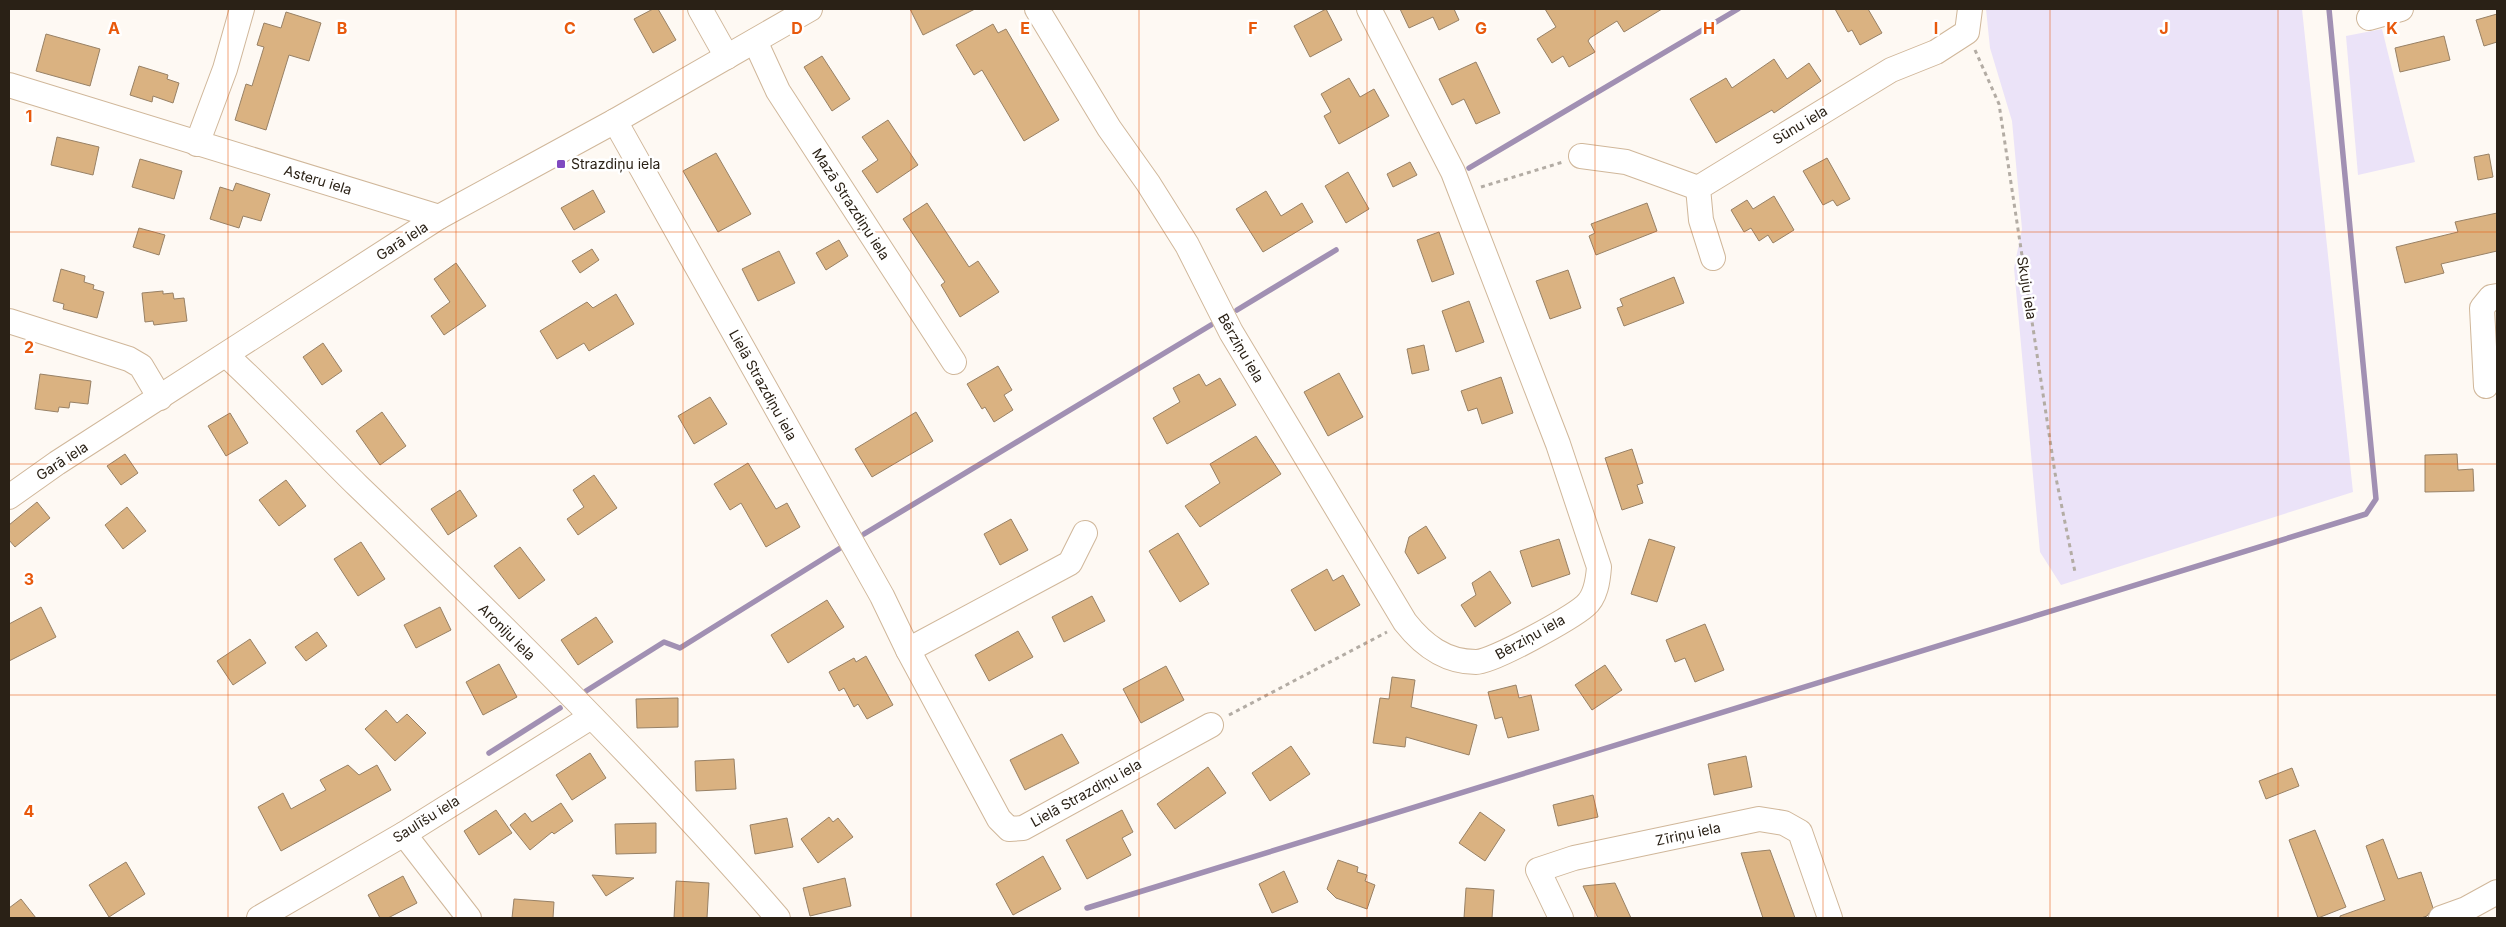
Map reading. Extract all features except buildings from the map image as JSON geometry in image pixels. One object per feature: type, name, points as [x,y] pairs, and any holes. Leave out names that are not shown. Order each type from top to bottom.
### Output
[{"type":"street","points":[[197,144],[225,69],[242,9]]},
{"type":"street","points":[[700,9],[727,57]]},
{"type":"street","name":"Garā iela","points":[[9,497],[57,463],[439,217],[810,9]]},
{"type":"street","name":"Bērziņu iela","points":[[1037,9],[1109,128],[1148,183],[1187,245],[1231,332],[1405,622],[1419,640],[1442,655],[1477,662],[1501,655],[1586,606],[1596,587],[1600,567],[1558,444],[1453,172],[1369,9]]},
{"type":"street","points":[[2369,18],[2401,9]]},
{"type":"street","name":"Sūnu iela","points":[[1698,188],[1890,70],[1936,52],[1969,20]]},
{"type":"street","name":"Mazā Strazdiņu iela","points":[[755,41],[778,91],[954,362]]},
{"type":"street","name":"Asteru iela","points":[[9,85],[439,217]]},
{"type":"street","name":"Lielā Strazdiņu iela","points":[[615,120],[882,596],[908,650],[999,819],[1009,829],[1023,828],[1211,725]]},
{"type":"street","points":[[1580,156],[1626,162],[1698,188],[1702,220],[1713,258]]},
{"type":"street","points":[[2486,386],[2482,308],[2491,297],[2497,296]]},
{"type":"street","points":[[9,321],[129,359],[141,366],[160,398]]},
{"type":"street","name":"Aroniju iela","points":[[226,355],[414,537],[591,717],[723,855],[778,918]]},
{"type":"street","points":[[908,650],[1070,562],[1084,533]]},
{"type":"street","name":"Saulīšu iela","points":[[259,918],[404,834],[591,717]]},
{"type":"street","name":"Zīriņu iela","points":[[1561,918],[1538,870],[1574,858],[1760,819],[1784,823],[1800,832],[1830,918]]},
{"type":"street","points":[[404,834],[469,918]]},
{"type":"street","points":[[2441,918],[2466,909],[2497,892]]},
{"type":"path","name":"Skuju iela","points":[[1969,20],[1999,104],[2055,473],[2074,572]]},
{"type":"path","points":[[1461,193],[1580,156]]},
{"type":"path","points":[[1211,725],[1405,622]]},
{"type":"shaded area","points":[[1986,9],[2302,9],[2353,492],[2061,585],[2040,552],[2014,268],[2022,229],[2012,121],[1990,48]]},
{"type":"shaded area","points":[[2382,29],[2415,162],[2358,175],[2346,36]]},
{"type":"waterway","points":[[1469,168],[1738,9]]},
{"type":"waterway","points":[[1087,908],[2366,514],[2376,499],[2329,9]]},
{"type":"waterway","points":[[1237,310],[1336,250]]},
{"type":"waterway","points":[[864,534],[1211,325]]},
{"type":"waterway","points":[[586,691],[664,642],[680,648],[842,547]]},
{"type":"waterway","points":[[489,753],[560,708]]},
{"type":"place","name":"Strazdiņu iela","points":[[561,164]]}]
